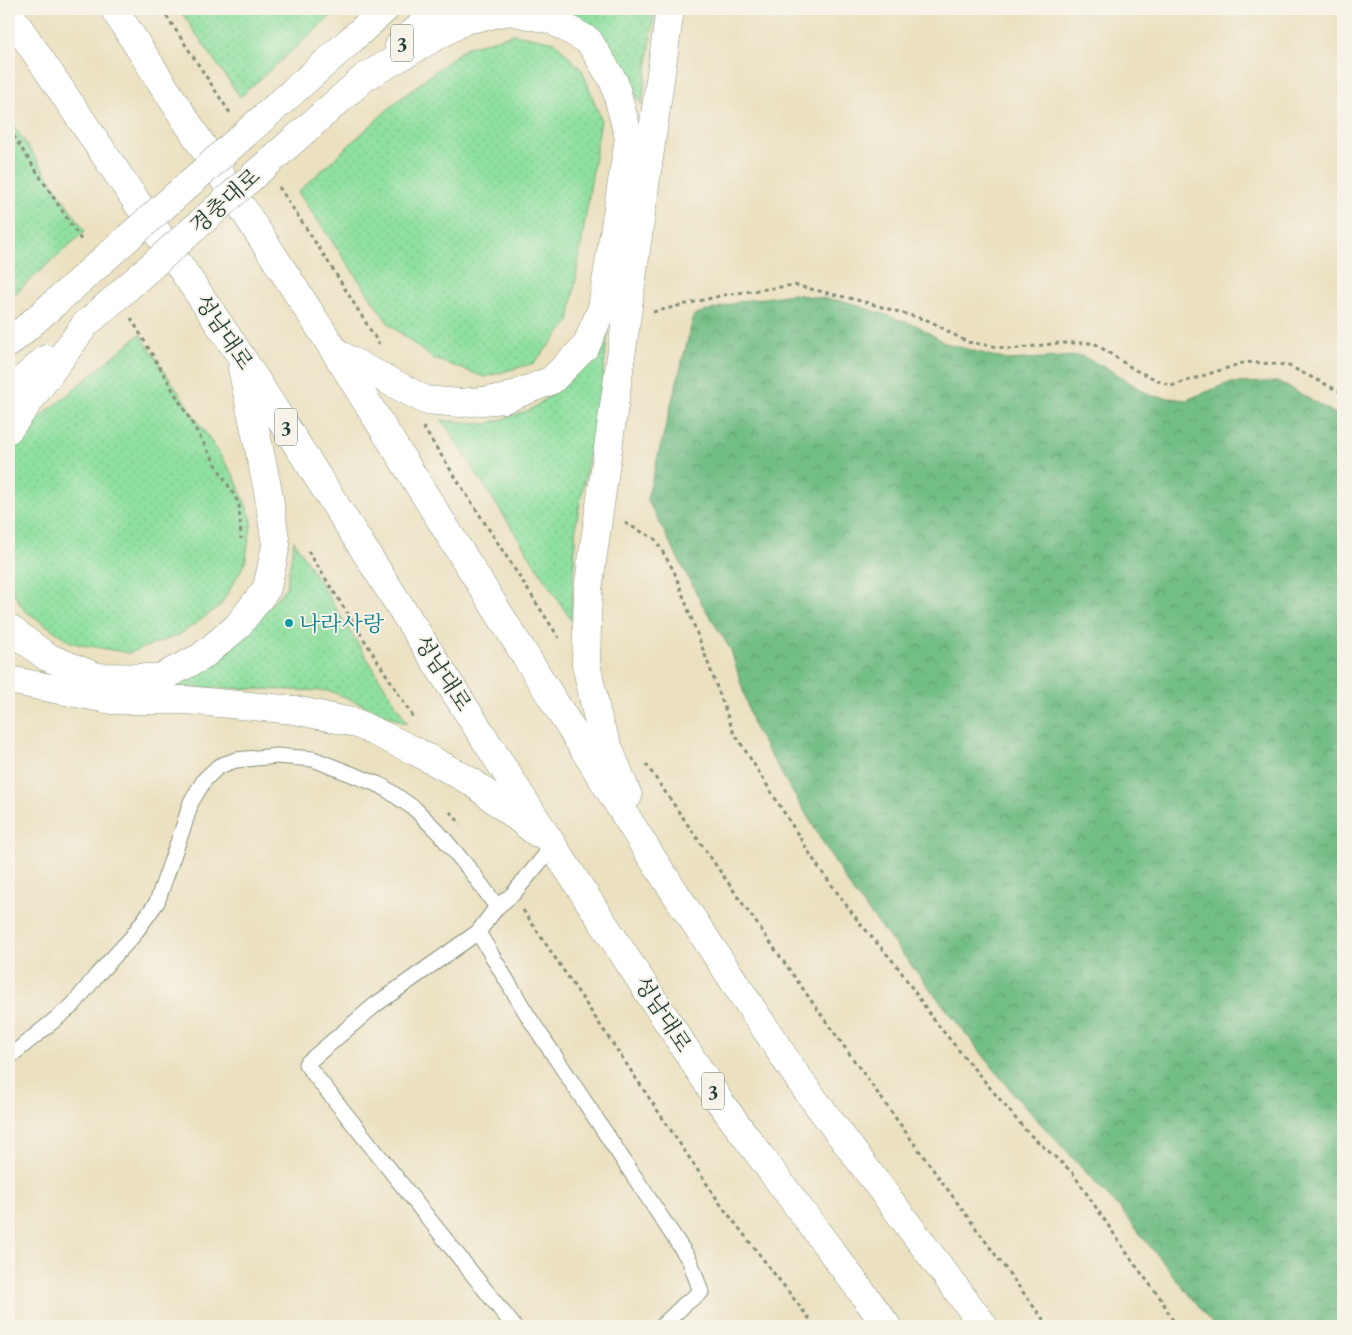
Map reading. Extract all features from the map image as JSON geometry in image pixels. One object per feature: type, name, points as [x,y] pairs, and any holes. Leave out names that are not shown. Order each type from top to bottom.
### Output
[{"type":"main road","points":[[351,40],[375,9]]},
{"type":"main road","name":"경충대로","points":[[9,343],[385,9]]},
{"type":"main road","name":"경충대로","points":[[9,392],[365,77],[439,9]]},
{"type":"main road","points":[[652,858],[599,724],[586,664],[588,590],[670,9]]},
{"type":"main road","points":[[336,353],[424,400],[460,403],[504,399],[552,380],[586,346],[602,308],[629,138],[614,82],[589,42],[552,20],[510,11],[465,20],[365,77]]},
{"type":"main road","name":"성남대로","points":[[9,14],[42,60],[238,352],[720,1102],[887,1326]]},
{"type":"main road","points":[[122,15],[652,858],[800,1081],[984,1326]]},
{"type":"main road","points":[[9,41],[42,60]]},
{"type":"main road","points":[[9,325],[57,301]]},
{"type":"main road","points":[[9,429],[85,325]]},
{"type":"main road","points":[[9,628],[47,657],[97,678],[160,678],[201,657],[238,627],[267,588],[276,545],[268,491],[238,352]]},
{"type":"main road","points":[[9,680],[112,700],[185,700],[295,710],[356,723],[417,752],[472,782],[554,846]]},
{"type":"lane","points":[[9,1057],[73,1005],[97,974],[132,937],[157,902],[184,825],[190,802],[205,779],[219,766],[236,760],[277,756],[313,759],[382,786],[415,809],[438,833],[471,871],[497,907]]},
{"type":"lane","points":[[513,1325],[306,1064],[375,1005],[478,932],[497,907],[513,894],[554,846]]},
{"type":"lane","points":[[478,932],[528,1016],[690,1261],[701,1292],[662,1326]]},
{"type":"path","points":[[162,9],[232,115]]},
{"type":"path","points":[[9,129],[85,246]]},
{"type":"path","points":[[275,181],[329,263],[380,346]]},
{"type":"path","points":[[626,319],[724,295],[794,285],[862,301],[930,321],[967,342],[1010,349],[1059,343],[1094,343],[1135,370],[1172,386],[1246,362],[1287,365],[1343,392]]},
{"type":"path","points":[[128,313],[239,504],[241,539]]},
{"type":"path","points":[[423,428],[564,645]]},
{"type":"path","points":[[621,531],[622,522],[655,539],[674,571],[733,731],[817,865],[965,1058],[1028,1133],[1072,1172],[1133,1262],[1162,1299],[1176,1326]]},
{"type":"path","points":[[308,551],[416,722]]},
{"type":"path","points":[[645,763],[748,913],[891,1113],[1048,1326]]},
{"type":"path","points":[[449,811],[462,825]]},
{"type":"path","points":[[513,894],[537,933],[721,1205],[815,1326]]},
{"type":"green space","points":[[179,9],[339,9],[240,97]]},
{"type":"green space","points":[[559,9],[655,9],[642,105],[605,44],[574,13]]},
{"type":"green space","points":[[515,34],[555,42],[582,70],[601,119],[569,322],[534,363],[485,377],[432,358],[389,324],[298,192],[395,103],[465,48]]},
{"type":"green space","points":[[9,119],[85,231],[9,299]]},
{"type":"green space","points":[[793,294],[847,302],[918,326],[945,343],[1007,360],[1081,356],[1110,370],[1151,396],[1186,400],[1229,383],[1279,382],[1343,418],[1343,1326],[1214,1326],[1120,1209],[1017,1098],[853,892],[754,728],[731,650],[702,604],[647,499],[694,315],[742,301]]},
{"type":"green space","points":[[608,330],[601,394],[576,524],[571,620],[442,420],[487,424],[530,410],[567,384]]},
{"type":"green space","points":[[140,334],[234,476],[252,520],[245,563],[220,606],[179,635],[129,653],[72,643],[24,610],[9,586],[9,452],[17,437]]},
{"type":"green space","points":[[294,541],[408,724],[330,691],[176,687],[211,663],[251,627],[286,588]]},
{"type":"place","name":"나라사랑","points":[[289,623]]}]
